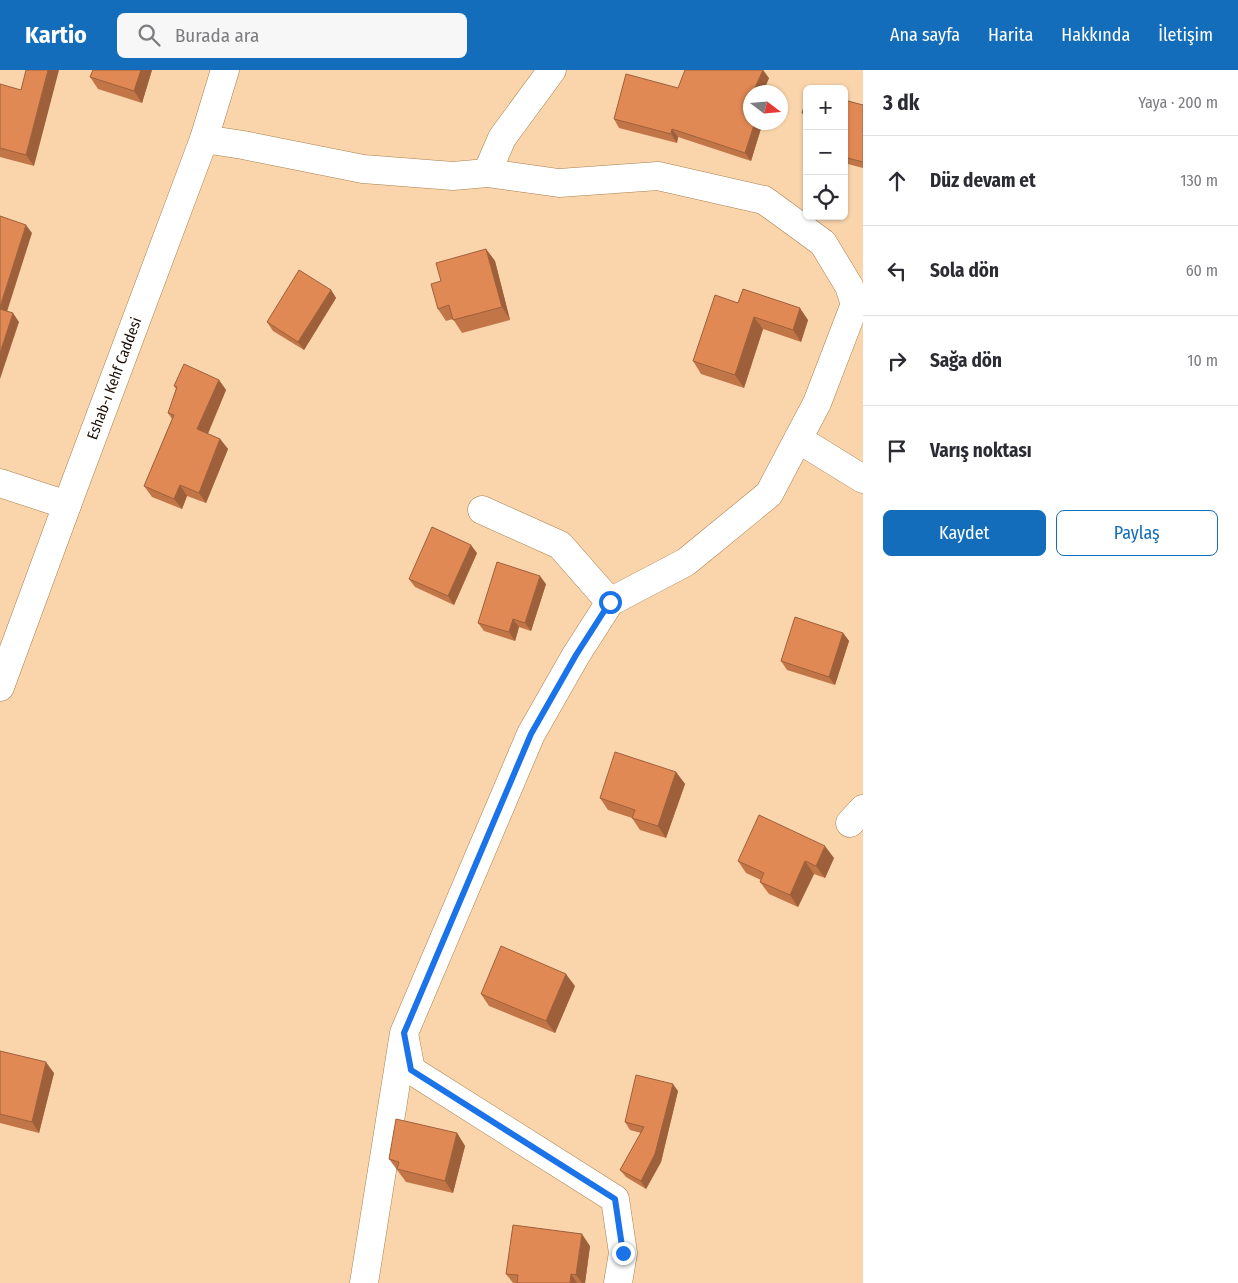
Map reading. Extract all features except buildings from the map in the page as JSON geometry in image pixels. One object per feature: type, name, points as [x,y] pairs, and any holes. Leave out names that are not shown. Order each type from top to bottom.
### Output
[{"type":"street","name":"Eshab-ı Kehf Caddesi","points":[[0,687],[66,505],[204,139],[225,70]]},
{"type":"street","points":[[487,173],[502,138],[552,70]]},
{"type":"street","points":[[204,139],[244,144],[363,169],[453,176],[487,173],[559,183],[658,176],[764,200],[823,243],[859,305],[816,403],[769,494],[686,562],[610,602],[576,655],[531,734],[404,1033],[364,1283]]},
{"type":"street","points":[[798,439],[863,480]]},
{"type":"street","points":[[0,483],[66,505]]},
{"type":"street","points":[[482,510],[560,545],[610,602]]},
{"type":"street","points":[[404,1033],[411,1070],[615,1199],[623,1253],[618,1283]]},
{"type":"route","points":[[610,602],[576,655],[531,734],[404,1033],[411,1070],[615,1199],[623,1253]]}]
